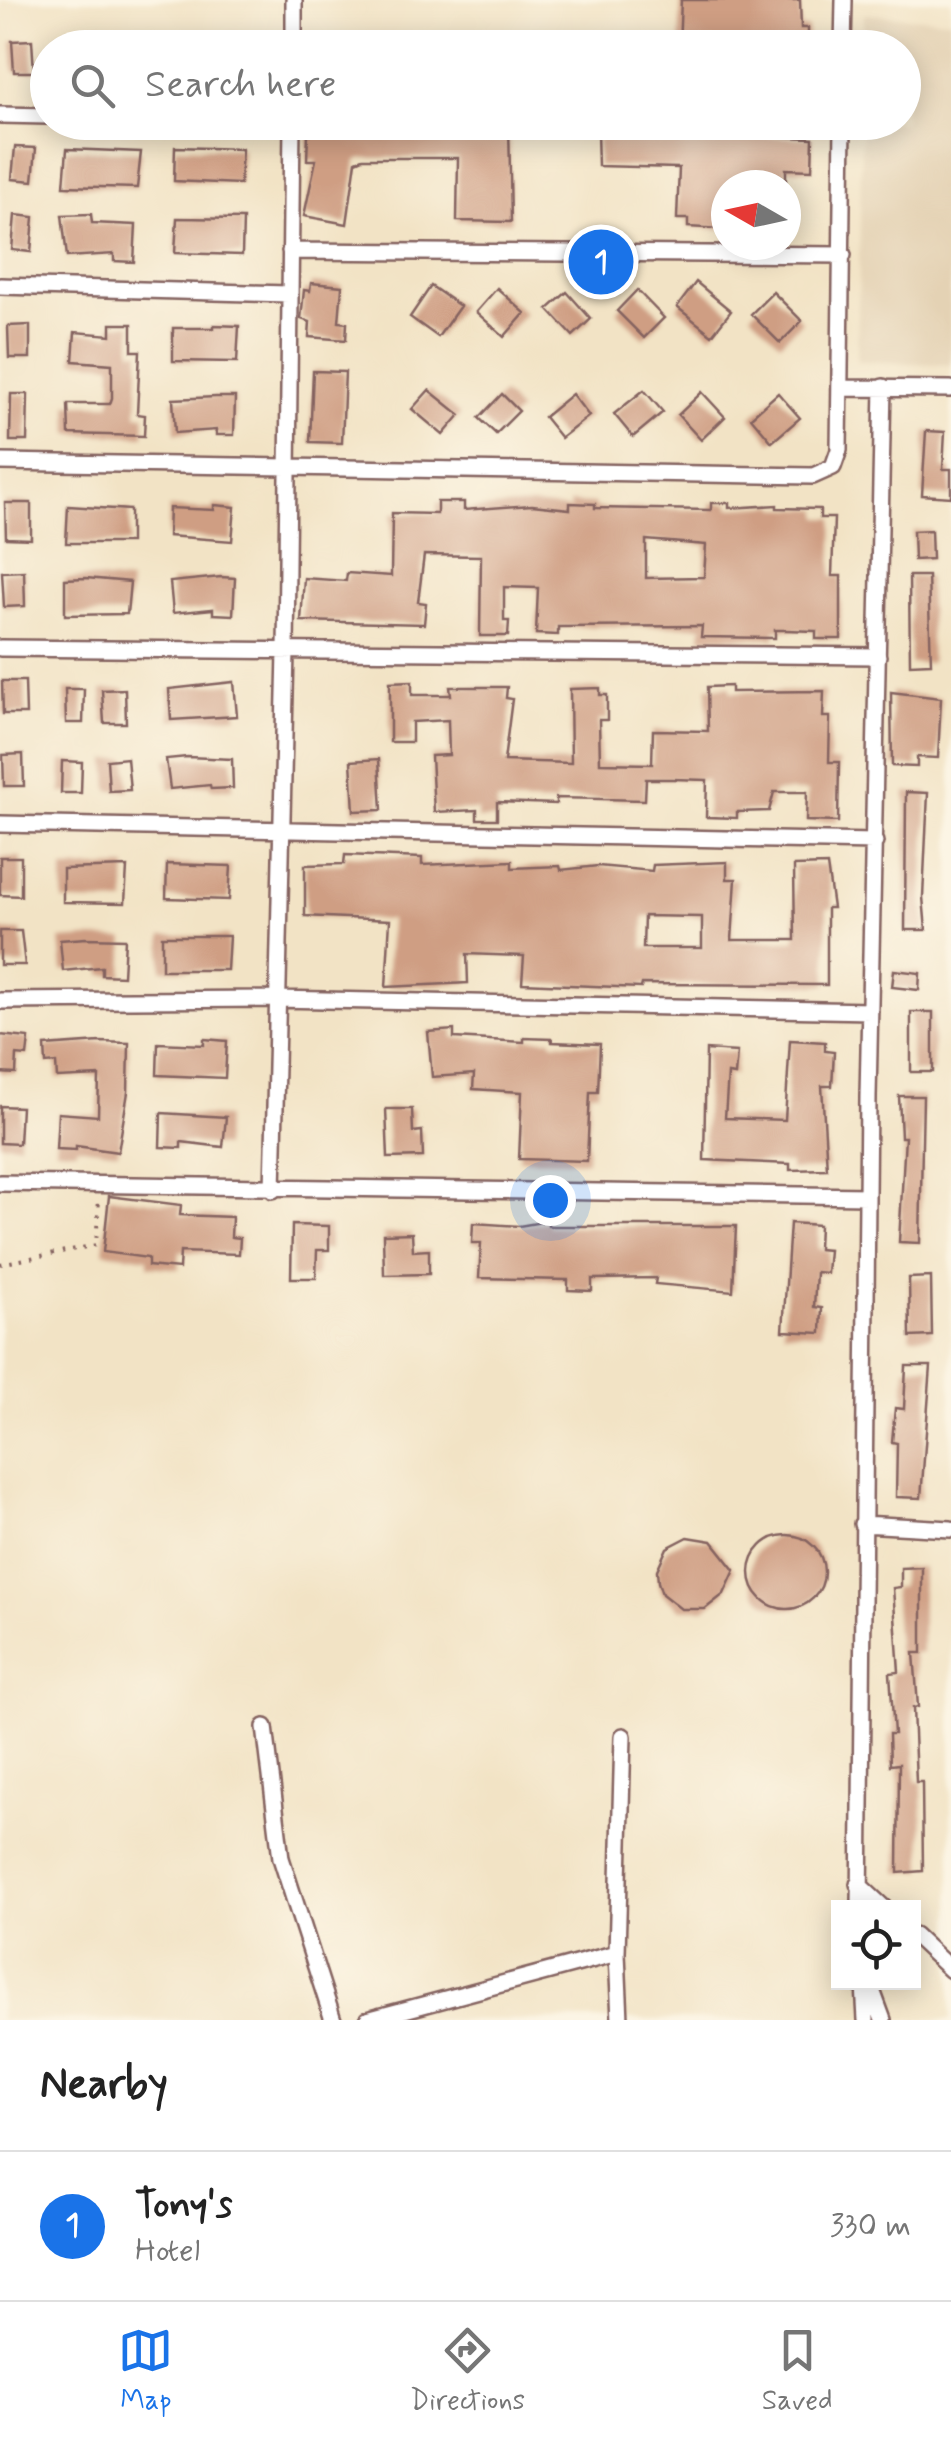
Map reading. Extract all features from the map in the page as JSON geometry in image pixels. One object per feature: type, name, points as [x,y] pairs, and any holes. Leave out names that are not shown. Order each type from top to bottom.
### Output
[{"type":"street","points":[[294,0],[294,30]]},
{"type":"street","points":[[844,0],[844,30]]},
{"type":"street","points":[[0,115],[30,116]]},
{"type":"street","points":[[273,1190],[286,652],[292,140]]},
{"type":"street","points":[[0,462],[814,476],[832,467],[838,450],[843,140]]},
{"type":"street","points":[[290,251],[843,255]]},
{"type":"street","points":[[0,286],[288,294]]},
{"type":"street","points":[[842,388],[951,389]]},
{"type":"street","points":[[859,1900],[867,1196],[883,388]]},
{"type":"street","points":[[0,648],[878,656]]},
{"type":"street","points":[[0,824],[875,842]]},
{"type":"street","points":[[0,1000],[275,999],[870,1011]]},
{"type":"street","points":[[0,1182],[273,1190],[867,1196]]},
{"type":"street","points":[[862,1524],[951,1529]]},
{"type":"street","points":[[266,1726],[281,1858],[332,2020]]},
{"type":"street","points":[[620,2020],[617,1953],[623,1736]]},
{"type":"street","points":[[858,1884],[875,1900]]},
{"type":"street","points":[[921,1942],[951,1970]]},
{"type":"street","points":[[366,2020],[617,1953]]},
{"type":"street","points":[[866,1990],[866,2020]]},
{"type":"street","points":[[870,1990],[883,2020]]},
{"type":"path","points":[[0,1264],[98,1244],[99,1185]]},
{"type":"shaded area","points":[[864,14],[951,20],[951,365],[857,361],[862,140],[921,140],[921,30],[864,30]]},
{"type":"building","points":[[681,0],[800,0],[801,28],[808,28],[808,30],[680,30]]},
{"type":"building","points":[[30,40],[30,72],[14,72],[12,41]]},
{"type":"building","points":[[308,140],[509,140],[511,222],[457,221],[458,158],[363,158],[356,161],[347,224],[304,216],[316,160],[307,160]]},
{"type":"building","points":[[597,140],[813,140],[812,170],[711,170],[711,228],[688,227],[688,219],[677,219],[679,168],[598,166]]},
{"type":"building","points":[[15,147],[36,148],[33,181],[12,179]]},
{"type":"building","points":[[175,147],[242,149],[240,184],[174,181]]},
{"type":"building","points":[[67,149],[141,152],[137,188],[64,186]]},
{"type":"building","points":[[91,214],[92,223],[136,225],[134,262],[114,261],[114,254],[67,257],[62,215]]},
{"type":"building","points":[[15,215],[34,217],[31,252],[12,250]]},
{"type":"building","points":[[177,218],[243,219],[242,255],[175,253]]},
{"type":"building","points":[[696,282],[731,311],[712,335],[677,307]]},
{"type":"building","points":[[311,283],[342,286],[339,322],[347,323],[346,340],[309,337],[310,322],[301,319],[304,290],[310,291]]},
{"type":"building","points":[[431,286],[460,306],[438,337],[410,317]]},
{"type":"building","points":[[497,288],[525,313],[504,337],[476,312]]},
{"type":"building","points":[[637,290],[664,318],[644,338],[617,311]]},
{"type":"building","points":[[567,292],[591,319],[573,336],[548,309]]},
{"type":"building","points":[[773,292],[802,321],[780,343],[751,314]]},
{"type":"building","points":[[111,324],[132,324],[132,351],[140,351],[137,414],[145,415],[144,436],[69,434],[68,404],[110,404],[112,398],[112,364],[73,361],[75,332],[111,335]]},
{"type":"building","points":[[30,325],[30,358],[9,358],[8,326]]},
{"type":"building","points":[[239,326],[237,362],[173,361],[173,328]]},
{"type":"building","points":[[313,371],[345,372],[342,443],[310,442]]},
{"type":"building","points":[[429,390],[460,415],[443,435],[412,409]]},
{"type":"building","points":[[644,390],[663,412],[633,437],[614,414]]},
{"type":"building","points":[[702,392],[725,417],[701,440],[678,415]]},
{"type":"building","points":[[778,393],[800,418],[772,442],[751,417]]},
{"type":"building","points":[[11,394],[28,394],[27,441],[10,441]]},
{"type":"building","points":[[502,394],[519,411],[496,434],[479,418]]},
{"type":"building","points":[[572,394],[589,416],[561,438],[544,417]]},
{"type":"building","points":[[235,397],[234,435],[216,435],[216,430],[175,433],[173,399]]},
{"type":"building","points":[[926,431],[945,432],[943,469],[951,469],[951,497],[922,495]]},
{"type":"building","points":[[437,502],[464,502],[464,510],[532,505],[570,509],[570,503],[595,504],[595,508],[711,510],[711,503],[729,503],[729,508],[777,505],[820,509],[820,518],[834,518],[832,576],[841,576],[841,639],[816,639],[816,631],[785,630],[775,630],[775,638],[701,637],[702,626],[558,627],[558,635],[536,634],[538,588],[504,587],[508,636],[480,636],[481,556],[424,555],[418,602],[426,603],[424,624],[301,621],[304,578],[346,581],[347,573],[391,576],[392,513],[437,514]],"holes":[[[646,540],[706,545],[704,577],[646,578]]]},
{"type":"building","points":[[5,503],[31,503],[31,539],[6,538]]},
{"type":"building","points":[[214,505],[235,507],[232,541],[168,536],[169,508],[214,510]]},
{"type":"building","points":[[68,506],[130,510],[130,543],[66,543]]},
{"type":"building","points":[[931,530],[932,559],[914,560],[913,531]]},
{"type":"building","points":[[24,571],[25,606],[4,607],[2,572]]},
{"type":"building","points":[[909,576],[928,576],[931,663],[910,664]]},
{"type":"building","points":[[235,578],[233,615],[213,614],[213,609],[173,613],[170,582]]},
{"type":"building","points":[[65,579],[130,582],[127,614],[65,615]]},
{"type":"building","points":[[2,681],[25,681],[26,714],[3,714]]},
{"type":"building","points":[[412,681],[412,695],[451,695],[450,687],[507,687],[506,698],[512,699],[504,761],[571,763],[570,689],[600,688],[600,695],[607,695],[607,720],[599,720],[600,763],[652,764],[653,730],[708,731],[707,687],[731,686],[731,692],[824,691],[823,717],[830,717],[829,762],[839,762],[838,822],[806,821],[807,792],[774,792],[769,811],[737,812],[737,818],[706,817],[707,780],[672,779],[646,779],[645,800],[556,798],[556,804],[497,802],[497,819],[477,819],[477,810],[434,812],[431,756],[449,755],[448,720],[412,722],[412,742],[390,742],[390,682]]},
{"type":"building","points":[[234,682],[237,716],[171,720],[169,689]]},
{"type":"building","points":[[65,689],[84,689],[83,723],[66,723]]},
{"type":"building","points":[[125,689],[126,723],[104,723],[102,690]]},
{"type":"building","points":[[891,692],[941,698],[938,758],[917,757],[917,767],[892,766]]},
{"type":"building","points":[[23,754],[24,786],[4,786],[3,755]]},
{"type":"building","points":[[127,758],[130,790],[109,791],[107,760]]},
{"type":"building","points":[[166,759],[232,759],[233,788],[211,789],[210,785],[170,789]]},
{"type":"building","points":[[379,759],[382,810],[354,811],[351,761]]},
{"type":"building","points":[[62,761],[82,762],[81,793],[61,793]]},
{"type":"building","points":[[906,792],[928,793],[923,897],[926,930],[905,930]]},
{"type":"building","points":[[345,855],[422,858],[422,865],[512,861],[512,868],[560,866],[561,870],[598,866],[652,871],[653,865],[727,862],[727,879],[736,879],[732,940],[795,940],[794,866],[827,865],[833,908],[827,908],[827,985],[642,984],[641,988],[522,983],[524,956],[467,954],[468,983],[386,987],[390,920],[305,916],[305,865],[344,864]],"holes":[[[644,916],[702,917],[702,948],[643,948]]]},
{"type":"building","points":[[0,857],[21,857],[21,896],[0,895]]},
{"type":"building","points":[[167,864],[231,866],[229,900],[166,898]]},
{"type":"building","points":[[127,867],[125,903],[63,902],[63,869]]},
{"type":"building","points":[[0,931],[21,931],[25,965],[0,965]]},
{"type":"building","points":[[162,936],[229,936],[227,970],[162,970]]},
{"type":"building","points":[[125,939],[123,976],[102,975],[102,967],[63,971],[60,940]]},
{"type":"building","points":[[894,970],[920,973],[919,990],[892,987]]},
{"type":"building","points":[[911,1012],[933,1012],[933,1072],[911,1072]]},
{"type":"building","points":[[454,1030],[454,1038],[524,1042],[524,1038],[552,1039],[600,1044],[598,1092],[590,1092],[587,1161],[519,1159],[522,1092],[473,1089],[474,1074],[432,1077],[428,1032]]},
{"type":"building","points":[[0,1035],[29,1038],[27,1056],[17,1055],[16,1074],[0,1073]]},
{"type":"building","points":[[204,1039],[227,1041],[225,1078],[157,1075],[158,1043],[204,1045]]},
{"type":"building","points":[[790,1040],[825,1042],[825,1051],[834,1052],[832,1086],[822,1086],[827,1169],[790,1170],[790,1164],[704,1160],[706,1050],[737,1052],[735,1075],[728,1074],[725,1118],[785,1120]]},
{"type":"building","points":[[129,1043],[128,1092],[118,1152],[76,1146],[76,1150],[56,1149],[58,1113],[98,1116],[99,1076],[57,1078],[56,1063],[46,1064],[45,1046]]},
{"type":"building","points":[[899,1096],[923,1096],[920,1243],[899,1242],[905,1137],[901,1137]]},
{"type":"building","points":[[0,1106],[21,1107],[19,1144],[0,1143]]},
{"type":"building","points":[[386,1109],[412,1109],[413,1132],[422,1131],[423,1157],[388,1158]]},
{"type":"building","points":[[161,1113],[226,1117],[223,1147],[181,1142],[181,1148],[160,1147]]},
{"type":"building","points":[[109,1196],[181,1205],[180,1215],[232,1217],[231,1237],[240,1238],[239,1254],[180,1252],[179,1269],[148,1266],[148,1258],[103,1252]]},
{"type":"building","points":[[548,1221],[548,1226],[736,1226],[733,1291],[655,1284],[656,1278],[592,1279],[592,1291],[568,1290],[568,1280],[479,1278],[481,1243],[472,1243],[473,1223],[519,1226]]},
{"type":"building","points":[[790,1223],[819,1225],[818,1249],[829,1250],[827,1273],[816,1272],[814,1307],[822,1308],[821,1333],[783,1331]]},
{"type":"building","points":[[292,1225],[329,1226],[329,1250],[317,1250],[316,1278],[291,1278]]},
{"type":"building","points":[[412,1233],[413,1251],[429,1250],[429,1274],[384,1275],[383,1234]]},
{"type":"building","points":[[931,1277],[932,1336],[910,1337],[909,1278]]},
{"type":"building","points":[[906,1366],[931,1366],[921,1498],[896,1497],[897,1443],[892,1442],[895,1408],[904,1409]]},
{"type":"building","points":[[787,1535],[813,1546],[824,1572],[813,1598],[787,1609],[761,1598],[750,1572],[761,1546]]},
{"type":"building","points":[[688,1537],[712,1541],[735,1570],[724,1594],[705,1609],[681,1609],[662,1594],[658,1582],[657,1570],[667,1548]]},
{"type":"building","points":[[922,1567],[922,1653],[914,1653],[918,1707],[913,1708],[916,1782],[922,1782],[923,1871],[898,1873],[899,1764],[890,1765],[889,1734],[894,1734],[890,1673],[899,1672],[893,1588],[901,1587],[901,1568]]},
{"type":"place","name":"Tony's","points":[[601,262]]}]
